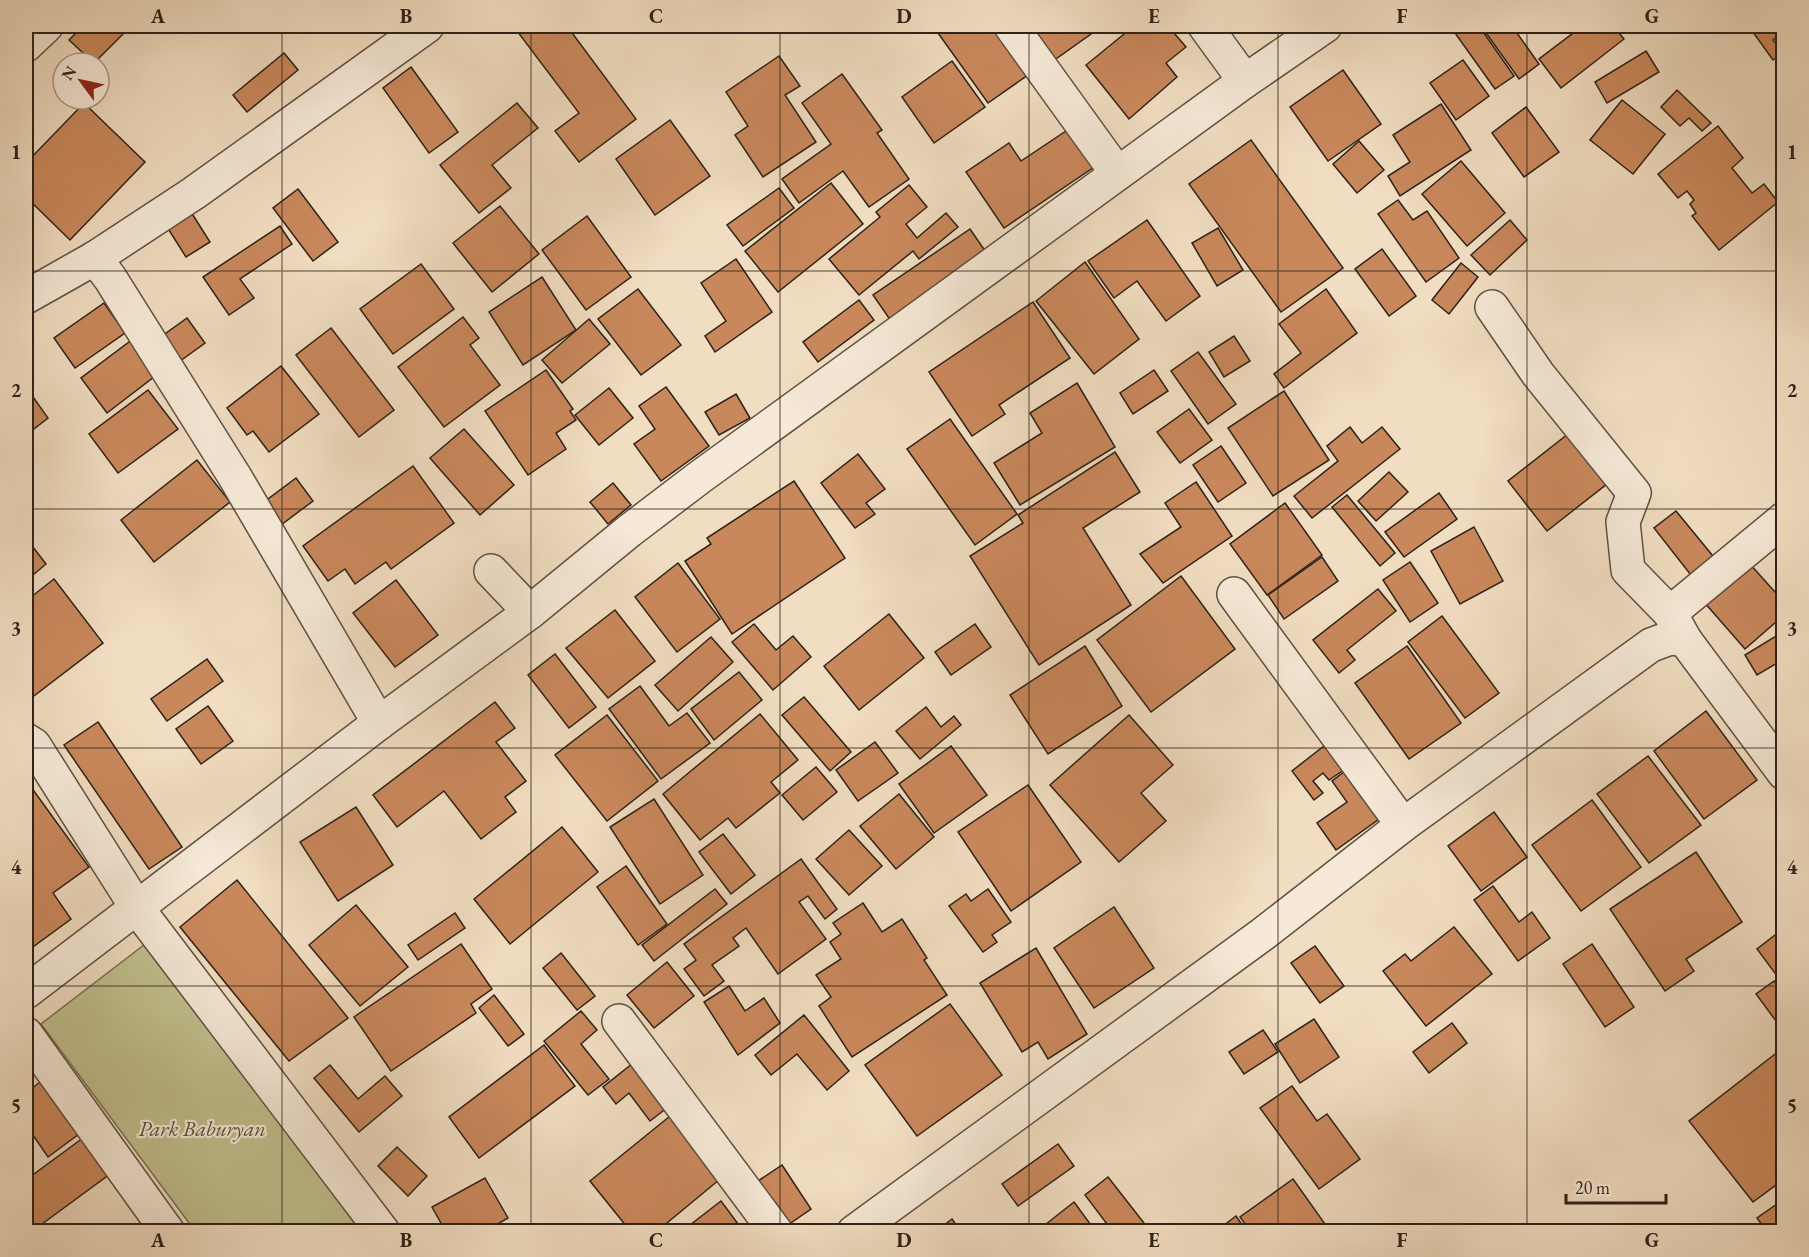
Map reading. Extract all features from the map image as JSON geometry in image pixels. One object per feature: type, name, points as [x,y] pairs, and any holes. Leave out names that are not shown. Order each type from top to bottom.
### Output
[{"type":"street","points":[[26,45],[46,26]]},
{"type":"street","points":[[28,292],[95,258],[194,194],[427,26]]},
{"type":"street","points":[[1011,26],[1117,173]]},
{"type":"street","points":[[1205,26],[1245,81]]},
{"type":"street","points":[[26,992],[379,723],[530,612],[629,531],[700,477],[1117,173],[1324,26]]},
{"type":"street","points":[[95,258],[110,278],[235,477],[379,723]]},
{"type":"street","points":[[1492,307],[1538,374],[1634,493],[1623,522],[1628,570],[1678,627],[1784,773]]},
{"type":"street","points":[[854,1232],[1263,934],[1403,825],[1651,645],[1670,638],[1678,627],[1784,519]]},
{"type":"street","points":[[491,571],[530,612]]},
{"type":"street","points":[[1234,594],[1403,825]]},
{"type":"street","points":[[26,740],[34,746],[137,908],[383,1232]]},
{"type":"street","points":[[620,1021],[776,1232]]},
{"type":"street","points":[[26,1034],[168,1232]]},
{"type":"green space","name":"Park Baburyan","points":[[149,941],[364,1231],[195,1231],[41,1024]]},
{"type":"building","points":[[83,26],[131,26],[106,51],[81,51],[69,40]]},
{"type":"building","points":[[524,26],[567,26],[636,119],[579,162],[555,131],[579,113],[517,31]]},
{"type":"building","points":[[933,26],[1009,26],[1038,68],[988,103]]},
{"type":"building","points":[[1028,26],[1096,26],[1098,29],[1053,61]]},
{"type":"building","points":[[1134,26],[1168,26],[1186,47],[1166,63],[1177,77],[1129,119],[1086,65]]},
{"type":"building","points":[[1450,26],[1479,26],[1514,76],[1495,89]]},
{"type":"building","points":[[1481,26],[1512,26],[1539,64],[1519,79]]},
{"type":"building","points":[[1574,26],[1613,26],[1624,39],[1561,88],[1539,59],[1577,30]]},
{"type":"building","points":[[1784,26],[1784,32],[1773,40],[1783,53],[1773,60],[1750,28]]},
{"type":"building","points":[[1646,51],[1659,72],[1607,103],[1595,82]]},
{"type":"building","points":[[284,53],[298,70],[247,112],[233,95]]},
{"type":"building","points":[[779,56],[800,86],[785,95],[816,142],[763,177],[735,135],[748,126],[726,92]]},
{"type":"building","points":[[1463,60],[1489,96],[1456,120],[1430,83]]},
{"type":"building","points":[[952,61],[985,107],[934,143],[902,97]]},
{"type":"building","points":[[411,67],[458,132],[429,153],[383,88]]},
{"type":"building","points":[[1343,70],[1381,124],[1328,161],[1290,107]]},
{"type":"building","points":[[842,74],[882,130],[877,133],[909,179],[869,207],[843,171],[799,203],[782,179],[831,144],[802,103]]},
{"type":"building","points":[[1677,90],[1711,123],[1702,131],[1689,118],[1680,126],[1661,107]]},
{"type":"building","points":[[1622,100],[1665,134],[1633,174],[1590,140]]},
{"type":"building","points":[[517,103],[538,128],[492,165],[511,188],[479,213],[440,165]]},
{"type":"building","points":[[1441,104],[1471,150],[1400,196],[1388,176],[1410,162],[1393,135]]},
{"type":"building","points":[[1526,107],[1559,152],[1524,177],[1492,133]]},
{"type":"building","points":[[76,111],[92,111],[145,162],[70,240],[26,197],[26,163]]},
{"type":"building","points":[[670,120],[710,176],[655,215],[616,159]]},
{"type":"building","points":[[1078,123],[1103,161],[1004,228],[966,172],[1009,143],[1021,161]]},
{"type":"building","points":[[1718,126],[1743,158],[1732,168],[1752,193],[1764,184],[1778,202],[1719,250],[1692,216],[1696,213],[1690,204],[1694,200],[1687,191],[1678,198],[1658,174]]},
{"type":"building","points":[[1251,140],[1343,268],[1281,312],[1189,184]]},
{"type":"building","points":[[1359,141],[1384,170],[1357,193],[1333,164]]},
{"type":"building","points":[[1461,161],[1505,213],[1467,246],[1422,194]]},
{"type":"building","points":[[831,183],[863,224],[778,292],[745,251]]},
{"type":"building","points":[[909,185],[927,207],[906,224],[917,238],[946,213],[958,227],[919,259],[913,251],[859,295],[829,259],[880,217],[876,212]]},
{"type":"building","points":[[779,188],[794,208],[743,246],[727,225]]},
{"type":"building","points":[[298,189],[338,242],[313,261],[273,208]]},
{"type":"building","points":[[1398,200],[1413,220],[1427,211],[1459,258],[1426,282],[1378,214]]},
{"type":"building","points":[[500,206],[539,254],[492,292],[453,243]]},
{"type":"building","points":[[191,212],[210,242],[186,257],[167,227]]},
{"type":"building","points":[[587,216],[631,277],[586,310],[542,250]]},
{"type":"building","points":[[1147,220],[1200,296],[1166,321],[1137,281],[1114,298],[1088,261]]},
{"type":"building","points":[[1510,220],[1527,240],[1490,275],[1471,255]]},
{"type":"building","points":[[280,226],[292,244],[240,279],[254,298],[229,315],[203,277]]},
{"type":"building","points":[[1218,228],[1243,270],[1217,286],[1192,243]]},
{"type":"building","points":[[970,229],[988,255],[891,321],[873,295]]},
{"type":"building","points":[[1382,249],[1416,296],[1389,316],[1355,269]]},
{"type":"building","points":[[736,259],[772,312],[715,352],[705,336],[726,321],[701,283]]},
{"type":"building","points":[[1085,262],[1139,339],[1094,374],[1036,301]]},
{"type":"building","points":[[1461,263],[1478,277],[1449,314],[1432,300]]},
{"type":"building","points":[[421,264],[454,309],[393,354],[360,309]]},
{"type":"building","points":[[542,277],[576,330],[523,365],[489,312]]},
{"type":"building","points":[[638,289],[681,345],[641,375],[598,319]]},
{"type":"building","points":[[1326,289],[1357,333],[1284,388],[1274,374],[1301,353],[1279,324]]},
{"type":"building","points":[[859,300],[874,320],[818,362],[803,342]]},
{"type":"building","points":[[1033,302],[1070,358],[999,405],[1005,414],[972,436],[929,372]]},
{"type":"building","points":[[104,303],[125,333],[75,368],[54,338]]},
{"type":"building","points":[[463,317],[479,338],[470,345],[500,385],[444,427],[398,367]]},
{"type":"building","points":[[187,318],[205,343],[176,364],[158,339]]},
{"type":"building","points":[[589,319],[610,344],[562,383],[542,360]]},
{"type":"building","points":[[331,328],[394,410],[359,437],[296,355]]},
{"type":"building","points":[[1234,336],[1250,361],[1224,377],[1209,352]]},
{"type":"building","points":[[133,339],[159,373],[107,413],[81,378]]},
{"type":"building","points":[[1198,352],[1236,404],[1208,424],[1171,371]]},
{"type":"building","points":[[281,366],[319,414],[269,452],[253,431],[247,435],[227,408]]},
{"type":"building","points":[[546,370],[573,409],[570,411],[576,420],[556,433],[566,449],[528,475],[485,411]]},
{"type":"building","points":[[1154,370],[1168,391],[1133,414],[1120,393]]},
{"type":"building","points":[[1077,383],[1115,447],[1020,505],[994,463],[1042,433],[1030,413]]},
{"type":"building","points":[[26,387],[48,418],[26,435]]},
{"type":"building","points":[[666,387],[709,446],[661,481],[634,444],[655,429],[639,406]]},
{"type":"building","points":[[609,388],[633,418],[599,445],[575,415]]},
{"type":"building","points":[[148,390],[178,429],[118,473],[89,434]]},
{"type":"building","points":[[1284,391],[1329,460],[1273,496],[1228,428]]},
{"type":"building","points":[[736,394],[750,418],[719,435],[705,412]]},
{"type":"building","points":[[1189,409],[1212,440],[1180,463],[1157,432]]},
{"type":"building","points":[[950,419],[1017,514],[975,545],[907,449]]},
{"type":"building","points":[[1350,427],[1362,443],[1382,427],[1400,449],[1312,518],[1294,496],[1338,461],[1327,446]]},
{"type":"building","points":[[464,429],[514,485],[480,515],[430,458]]},
{"type":"building","points":[[1573,430],[1612,480],[1547,531],[1508,481]]},
{"type":"building","points":[[1221,446],[1246,483],[1218,502],[1193,465]]},
{"type":"building","points":[[1115,452],[1140,492],[1083,528],[1131,605],[1039,665],[970,556],[1023,523],[1018,515]]},
{"type":"building","points":[[858,454],[885,489],[866,503],[875,514],[855,528],[821,483]]},
{"type":"building","points":[[197,460],[230,502],[154,562],[121,520]]},
{"type":"building","points":[[413,466],[454,523],[391,569],[386,562],[355,584],[345,569],[328,581],[303,546]]},
{"type":"building","points":[[1389,472],[1408,492],[1376,521],[1358,501]]},
{"type":"building","points":[[296,478],[313,501],[281,525],[264,502]]},
{"type":"building","points":[[794,481],[845,558],[732,634],[685,561],[711,544],[707,538]]},
{"type":"building","points":[[1196,482],[1232,536],[1163,583],[1140,554],[1181,527],[1165,503]]},
{"type":"building","points":[[613,483],[631,505],[608,524],[590,502]]},
{"type":"building","points":[[1439,493],[1457,519],[1404,557],[1385,532]]},
{"type":"building","points":[[1347,495],[1395,553],[1380,566],[1332,507]]},
{"type":"building","points":[[1285,503],[1322,555],[1267,595],[1230,544]]},
{"type":"building","points":[[1676,511],[1717,561],[1694,579],[1654,528]]},
{"type":"building","points":[[1474,527],[1503,581],[1460,604],[1431,551]]},
{"type":"building","points":[[26,538],[46,564],[26,581]]},
{"type":"building","points":[[1322,557],[1338,581],[1284,619],[1268,595]]},
{"type":"building","points":[[1410,562],[1438,603],[1410,622],[1383,580]]},
{"type":"building","points":[[678,563],[720,619],[677,652],[635,597]]},
{"type":"building","points":[[1749,563],[1784,602],[1784,615],[1745,649],[1704,602]]},
{"type":"building","points":[[1181,576],[1235,649],[1151,712],[1097,640]]},
{"type":"building","points":[[54,579],[103,643],[26,702],[26,601]]},
{"type":"building","points":[[396,580],[438,635],[395,667],[353,613]]},
{"type":"building","points":[[1378,589],[1396,611],[1347,650],[1355,660],[1339,673],[1313,640]]},
{"type":"building","points":[[615,610],[655,661],[608,698],[566,648]]},
{"type":"building","points":[[889,614],[924,658],[859,710],[824,666]]},
{"type":"building","points":[[1442,616],[1499,693],[1465,718],[1408,642]]},
{"type":"building","points":[[754,624],[776,650],[793,636],[811,657],[773,690],[732,642]]},
{"type":"building","points":[[975,624],[991,647],[951,675],[935,652]]},
{"type":"building","points":[[1781,633],[1784,638],[1784,659],[1757,675],[1745,655]]},
{"type":"building","points":[[711,637],[733,662],[678,711],[655,685]]},
{"type":"building","points":[[1085,646],[1122,706],[1048,754],[1010,695]]},
{"type":"building","points":[[1407,646],[1461,723],[1409,759],[1355,683]]},
{"type":"building","points":[[555,654],[596,707],[569,728],[528,675]]},
{"type":"building","points":[[207,659],[223,681],[167,721],[151,699]]},
{"type":"building","points":[[739,672],[762,700],[714,740],[691,709]]},
{"type":"building","points":[[640,686],[669,726],[687,713],[710,743],[661,779],[609,709]]},
{"type":"building","points":[[804,697],[851,752],[830,771],[782,715]]},
{"type":"building","points":[[495,702],[515,728],[496,742],[526,781],[505,797],[516,812],[481,839],[444,791],[397,827],[373,795]]},
{"type":"building","points":[[208,706],[233,741],[201,764],[176,729]]},
{"type":"building","points":[[926,707],[941,727],[954,716],[961,725],[920,759],[896,731]]},
{"type":"building","points":[[1706,711],[1757,780],[1704,819],[1654,751]]},
{"type":"building","points":[[760,714],[798,760],[771,782],[780,793],[736,828],[728,818],[700,840],[663,794]]},
{"type":"building","points":[[607,715],[658,781],[607,821],[555,755]]},
{"type":"building","points":[[1129,715],[1173,765],[1141,793],[1166,821],[1119,862],[1050,785]]},
{"type":"building","points":[[98,722],[182,847],[149,869],[64,745]]},
{"type":"building","points":[[875,742],[898,773],[858,801],[836,770]]},
{"type":"building","points":[[1329,742],[1348,767],[1329,780],[1323,773],[1313,781],[1323,793],[1314,800],[1292,771]]},
{"type":"building","points":[[951,746],[987,795],[934,833],[899,784]]},
{"type":"building","points":[[1648,756],[1701,825],[1649,863],[1597,794]]},
{"type":"building","points":[[1352,766],[1386,814],[1336,850],[1317,823],[1347,802],[1332,781]]},
{"type":"building","points":[[816,767],[837,792],[803,820],[782,795]]},
{"type":"building","points":[[1028,785],[1081,862],[1011,911],[958,832]]},
{"type":"building","points":[[31,787],[89,867],[53,893],[71,919],[26,952],[26,792]]},
{"type":"building","points":[[899,794],[934,837],[896,869],[860,826]]},
{"type":"building","points":[[654,799],[703,875],[660,904],[610,827]]},
{"type":"building","points":[[1592,800],[1641,867],[1581,911],[1532,845]]},
{"type":"building","points":[[356,807],[393,865],[338,901],[300,842]]},
{"type":"building","points":[[1494,812],[1527,857],[1481,891],[1448,846]]},
{"type":"building","points":[[562,827],[598,872],[510,944],[474,899]]},
{"type":"building","points":[[849,830],[882,866],[849,895],[816,859]]},
{"type":"building","points":[[723,834],[755,875],[731,894],[699,852]]},
{"type":"building","points":[[1696,852],[1742,922],[1686,959],[1694,971],[1665,991],[1610,909]]},
{"type":"building","points":[[801,859],[837,909],[825,919],[808,896],[799,902],[826,939],[778,974],[746,928],[733,938],[739,946],[712,965],[724,981],[704,996],[684,969],[696,960],[684,944]]},
{"type":"building","points":[[626,866],[667,924],[638,945],[597,887]]},
{"type":"building","points":[[237,880],[348,1018],[289,1061],[180,927]]},
{"type":"building","points":[[1493,886],[1519,922],[1532,912],[1550,938],[1518,961],[1474,900]]},
{"type":"building","points":[[715,889],[727,904],[654,961],[642,945]]},
{"type":"building","points":[[988,889],[1011,922],[992,935],[997,942],[983,952],[949,906],[966,894],[971,901]]},
{"type":"building","points":[[863,903],[882,932],[902,919],[927,958],[924,960],[947,995],[852,1057],[819,1006],[831,997],[816,975],[841,959],[830,942],[841,934],[833,923]]},
{"type":"building","points":[[356,905],[408,967],[360,1006],[309,945]]},
{"type":"building","points":[[1114,907],[1154,968],[1094,1008],[1054,948]]},
{"type":"building","points":[[455,913],[465,928],[418,960],[408,945]]},
{"type":"building","points":[[1454,927],[1492,974],[1426,1026],[1383,971],[1405,954],[1411,961]]},
{"type":"building","points":[[1784,928],[1784,985],[1757,949]]},
{"type":"building","points":[[461,944],[492,989],[471,1004],[476,1013],[391,1071],[354,1017]]},
{"type":"building","points":[[1592,944],[1634,1007],[1605,1027],[1563,964]]},
{"type":"building","points":[[1315,946],[1344,986],[1320,1003],[1291,963]]},
{"type":"building","points":[[1036,948],[1087,1034],[1048,1059],[1038,1042],[1022,1052],[980,983]]},
{"type":"building","points":[[561,953],[595,996],[577,1010],[543,968]]},
{"type":"building","points":[[667,962],[694,996],[654,1028],[627,995]]},
{"type":"building","points":[[1774,981],[1784,995],[1784,1015],[1776,1021],[1756,994]]},
{"type":"building","points":[[729,986],[745,1011],[764,998],[780,1023],[738,1055],[704,1002]]},
{"type":"building","points":[[494,995],[524,1034],[508,1046],[479,1008]]},
{"type":"building","points":[[950,1004],[1002,1075],[917,1136],[865,1065]]},
{"type":"building","points":[[581,1011],[597,1030],[581,1044],[609,1079],[588,1095],[544,1041]]},
{"type":"building","points":[[804,1015],[849,1071],[827,1090],[797,1054],[771,1075],[755,1055]]},
{"type":"building","points":[[1314,1019],[1339,1057],[1300,1083],[1275,1044]]},
{"type":"building","points":[[1452,1023],[1467,1043],[1429,1073],[1413,1052]]},
{"type":"building","points":[[1263,1030],[1278,1052],[1244,1074],[1229,1052]]},
{"type":"building","points":[[544,1045],[575,1086],[479,1158],[449,1117]]},
{"type":"building","points":[[1779,1051],[1784,1057],[1784,1179],[1753,1202],[1689,1121]]},
{"type":"building","points":[[642,1056],[677,1100],[650,1121],[629,1093],[616,1104],[603,1087]]},
{"type":"building","points":[[330,1065],[358,1099],[385,1076],[402,1096],[359,1132],[314,1078]]},
{"type":"building","points":[[49,1075],[87,1128],[48,1157],[26,1125],[26,1093]]},
{"type":"building","points":[[1292,1086],[1317,1121],[1327,1114],[1360,1159],[1319,1189],[1260,1108]]},
{"type":"building","points":[[675,1112],[725,1175],[656,1232],[631,1232],[590,1181]]},
{"type":"building","points":[[87,1135],[114,1171],[31,1232],[26,1232],[26,1180]]},
{"type":"building","points":[[1058,1144],[1074,1166],[1018,1206],[1002,1184]]},
{"type":"building","points":[[397,1147],[427,1176],[408,1196],[378,1166]]},
{"type":"building","points":[[782,1165],[811,1209],[782,1229],[752,1185]]},
{"type":"building","points":[[1108,1177],[1151,1232],[1113,1232],[1085,1195]]},
{"type":"building","points":[[485,1178],[508,1218],[484,1232],[446,1232],[432,1207]]},
{"type":"building","points":[[1293,1179],[1325,1224],[1315,1232],[1251,1232],[1240,1217]]},
{"type":"building","points":[[1784,1199],[1784,1232],[1767,1232],[1757,1218]]},
{"type":"building","points":[[721,1201],[744,1232],[681,1232]]},
{"type":"building","points":[[1074,1202],[1096,1232],[1036,1232]]},
{"type":"building","points":[[1236,1216],[1247,1232],[1215,1232]]},
{"type":"building","points":[[952,1219],[961,1232],[935,1232]]}]
